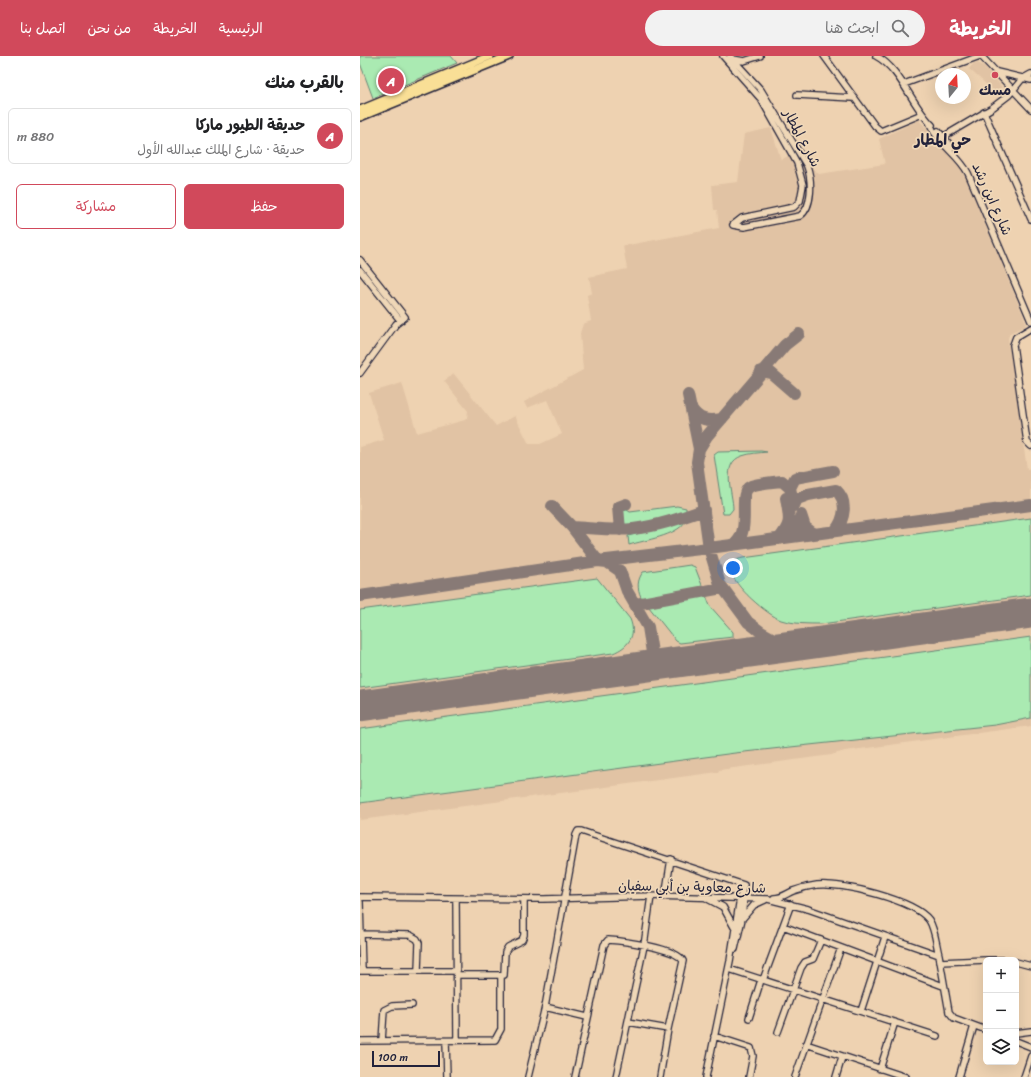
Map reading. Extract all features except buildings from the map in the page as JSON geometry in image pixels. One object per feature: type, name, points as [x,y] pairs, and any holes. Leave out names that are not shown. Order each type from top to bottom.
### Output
[{"type":"main road","points":[[360,110],[490,56]]},
{"type":"main road","points":[[360,116],[509,56]]},
{"type":"street","name":"شارع المطار","points":[[723,56],[756,92],[792,148],[807,166],[810,184],[808,207],[800,216],[744,228],[733,225],[742,218],[794,207],[800,200],[803,185],[792,148],[761,90],[731,57]]},
{"type":"street","name":"شارع المطار","points":[[731,57],[744,61],[760,56]]},
{"type":"street","points":[[824,56],[853,98],[875,126],[882,131],[922,114]]},
{"type":"street","points":[[876,56],[885,63],[904,84],[980,56],[1031,109]]},
{"type":"street","points":[[995,71],[1022,79],[1031,80]]},
{"type":"street","points":[[943,139],[984,112],[1013,90],[1022,79],[1031,74]]},
{"type":"street","name":"شارع ابن رشد","points":[[904,84],[922,114],[956,154],[968,173],[1031,321]]},
{"type":"street","points":[[797,95],[853,98]]},
{"type":"street","points":[[984,112],[1031,219]]},
{"type":"street","points":[[797,163],[804,170],[806,170],[807,166]]},
{"type":"street","points":[[803,185],[810,184]]},
{"type":"street","points":[[360,260],[403,319]]},
{"type":"street","points":[[360,270],[403,319]]},
{"type":"street","points":[[360,373],[394,326],[403,319]]},
{"type":"street","points":[[1031,328],[1016,337],[1013,345],[1026,436],[1028,444],[1031,446]]},
{"type":"street","points":[[528,1077],[545,1007],[563,899],[578,831],[671,859],[744,885],[734,927],[729,969],[706,1077]]},
{"type":"street","points":[[665,896],[671,859]]},
{"type":"street","points":[[742,920],[754,905],[768,899],[780,898],[803,888],[831,884],[855,888],[883,896],[914,909],[927,918],[931,923],[939,955],[943,986],[950,1014],[954,1018],[983,1029]]},
{"type":"street","points":[[616,1077],[644,946],[651,896]]},
{"type":"street","name":"شارع معاوية بن أبي سفيان","points":[[360,897],[563,899],[665,896],[768,899],[791,904],[939,955]]},
{"type":"street","points":[[704,897],[723,908],[734,927]]},
{"type":"street","points":[[730,961],[742,920],[742,898]]},
{"type":"street","points":[[456,899],[457,1041]]},
{"type":"street","points":[[360,1041],[491,1041],[498,1037],[501,1029],[501,976],[505,972],[505,957],[508,947],[522,940],[524,935],[524,899]]},
{"type":"street","points":[[360,902],[361,971],[418,970],[501,976]]},
{"type":"street","points":[[749,1018],[791,904]]},
{"type":"street","points":[[783,926],[943,986]]},
{"type":"street","points":[[361,934],[414,936],[419,943],[418,970]]},
{"type":"street","points":[[861,1011],[885,937]]},
{"type":"street","points":[[778,1032],[801,968],[805,962],[813,959],[821,940]]},
{"type":"street","points":[[575,1077],[587,1017],[606,942],[614,941],[644,946],[678,955],[683,961],[668,1029],[660,1077]]},
{"type":"street","points":[[795,1077],[841,948]]},
{"type":"street","points":[[940,962],[983,960]]},
{"type":"street","points":[[1019,963],[1031,966]]},
{"type":"street","points":[[729,969],[937,1036]]},
{"type":"street","points":[[382,1041],[384,1010],[392,1006],[412,1005]]},
{"type":"street","points":[[545,1007],[587,1017]]},
{"type":"street","points":[[628,1022],[668,1029]]},
{"type":"street","points":[[880,1068],[895,1022]]},
{"type":"street","points":[[959,1077],[974,1026]]},
{"type":"street","points":[[1019,1032],[1031,1030]]},
{"type":"street","points":[[714,1036],[752,1048],[753,1056],[749,1077]]},
{"type":"street","points":[[446,1041],[447,1077]]},
{"type":"street","points":[[1019,1042],[1031,1047]]},
{"type":"street","points":[[806,1044],[906,1077]]},
{"type":"street","points":[[1024,1077],[1031,1056]]},
{"type":"street","points":[[836,1077],[842,1057]]},
{"type":"shaded area","points":[[974,63],[984,66],[1002,87],[995,92],[970,68]]},
{"type":"shaded area","points":[[919,120],[960,164],[1026,322],[1025,326],[1010,333],[1008,338],[1027,469],[1031,468],[1031,726],[845,751],[831,755],[719,770],[718,772],[360,820],[360,447],[384,440],[369,393],[402,383],[417,433],[465,420],[467,418],[468,411],[444,381],[454,374],[496,426],[515,416],[529,444],[540,444],[562,434],[547,400],[527,408],[524,402],[583,370],[580,333],[583,324],[591,321],[587,295],[592,293],[589,277],[627,269],[623,246],[719,228],[717,210],[714,210],[712,185],[738,182],[744,134],[771,128],[781,160],[800,149],[811,167],[819,174],[885,164],[879,139]]},
{"type":"green space","points":[[360,56],[451,56],[457,63],[373,98],[360,63]]},
{"type":"green space","points":[[718,452],[767,452],[742,456],[735,460],[731,465],[729,479],[733,509],[729,514],[723,514],[714,455]]},
{"type":"green space","points":[[677,506],[686,508],[686,516],[681,520],[658,527],[640,530],[626,530],[622,511],[627,510],[630,512]]},
{"type":"green space","points":[[1031,518],[1031,595],[821,624],[801,624],[781,620],[763,609],[742,589],[731,570],[733,562],[743,558]]},
{"type":"green space","points":[[685,522],[681,527],[668,534],[629,545],[628,536]]},
{"type":"green space","points":[[690,565],[695,567],[710,606],[733,632],[733,637],[680,643],[676,641],[641,597],[638,584],[643,572]]},
{"type":"green space","points":[[597,578],[630,619],[632,625],[632,636],[630,640],[618,651],[613,653],[360,688],[360,610]]},
{"type":"green space","points":[[1031,637],[1031,718],[995,725],[735,753],[360,803],[360,729]]},
{"type":"taxiway","points":[[788,647],[761,632],[748,622],[720,584],[709,548],[697,462],[699,449],[707,436],[785,345],[799,334]]},
{"type":"taxiway","points":[[761,371],[771,373],[794,393]]},
{"type":"taxiway","points":[[688,395],[699,449]]},
{"type":"taxiway","points":[[691,408],[701,418],[708,420],[722,419]]},
{"type":"taxiway","points":[[790,488],[795,478],[833,471]]},
{"type":"taxiway","points":[[736,543],[741,536],[743,529],[744,503],[747,490],[751,486],[770,482],[782,481],[790,488],[794,506],[797,499],[808,495],[836,490],[840,494],[844,505],[844,510],[841,521],[835,531]]},
{"type":"taxiway","points":[[779,539],[789,520],[786,498]]},
{"type":"taxiway","points":[[620,530],[618,507],[626,504]]},
{"type":"taxiway","points":[[360,596],[598,561],[709,548],[1031,505]]},
{"type":"taxiway","points":[[552,506],[572,527],[598,561],[607,562],[620,571],[627,591],[648,627],[654,665]]},
{"type":"taxiway","points":[[572,527],[610,530],[642,528],[678,519],[704,510]]},
{"type":"taxiway","points":[[790,537],[799,527],[801,515],[805,527],[814,534]]},
{"type":"taxiway","points":[[636,604],[722,588]]},
{"type":"runway","points":[[360,706],[1031,613]]},
{"type":"place","name":"مسك","points":[[995,75]]},
{"type":"place","name":"حديقة الطيور ماركا","points":[[391,81]]},
{"type":"district","name":"حي المطار","points":[[943,140]]}]
